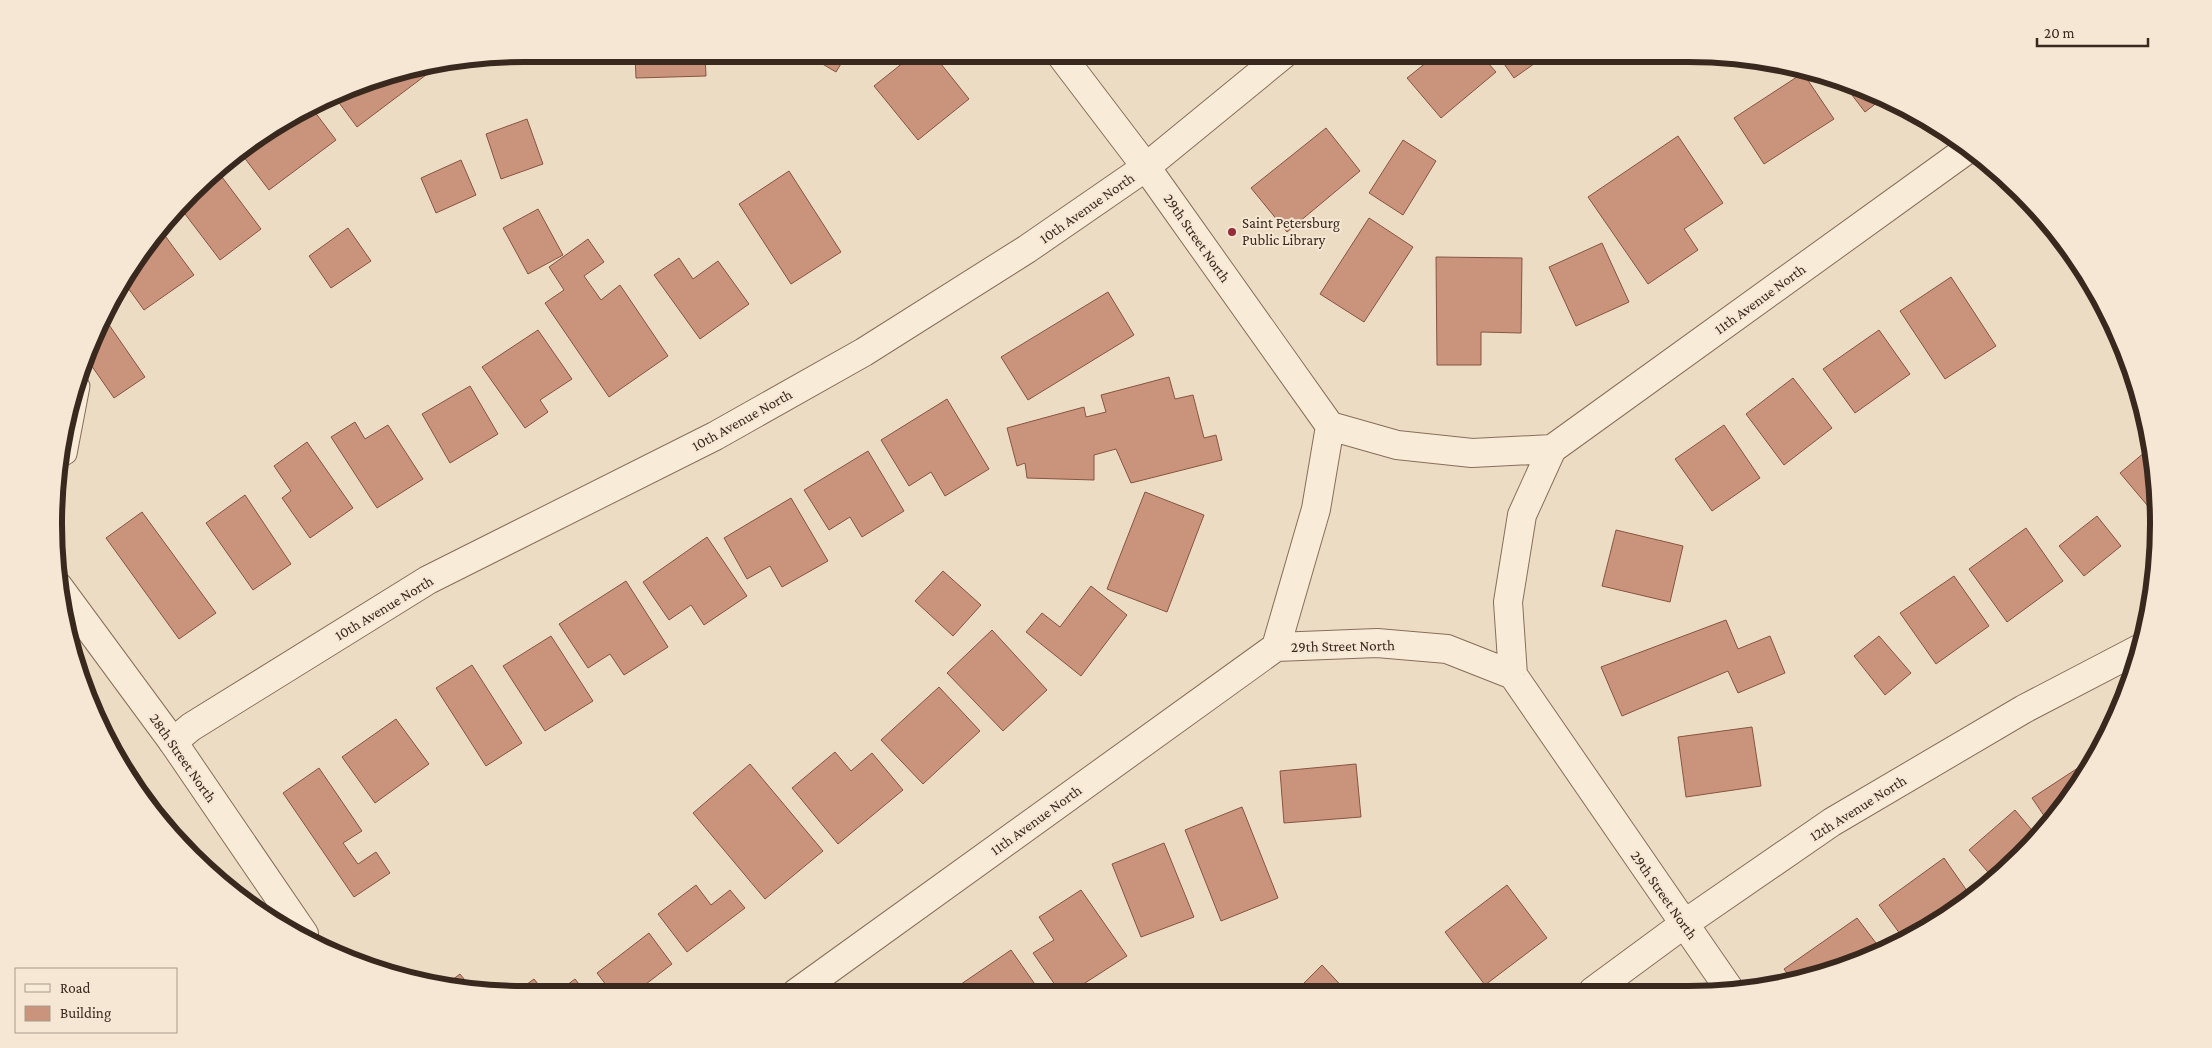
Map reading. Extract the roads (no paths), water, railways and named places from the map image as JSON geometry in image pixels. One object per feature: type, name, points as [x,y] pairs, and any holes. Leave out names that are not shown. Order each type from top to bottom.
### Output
[{"type":"street","name":"29th Street North","points":[[1066,62],[1146,167],[1330,426],[1316,509],[1276,647],[1378,643],[1447,649],[1513,675],[1726,984]]},
{"type":"street","name":"10th Avenue North","points":[[173,742],[191,727],[428,580],[715,436],[864,352],[1027,249],[1146,167],[1274,62]]},
{"type":"street","name":"11th Avenue North","points":[[1552,449],[1962,153]]},
{"type":"street","points":[[1330,426],[1397,445],[1472,453],[1552,449],[1522,515],[1508,602],[1513,675]]},
{"type":"street","name":"28th Street North","points":[[69,601],[173,742],[299,927]]},
{"type":"street","name":"11th Avenue North","points":[[806,986],[1276,647]]},
{"type":"street","name":"12th Avenue North","points":[[1600,986],[1684,924],[1840,817],[2024,709],[2131,653]]},
{"type":"place","name":"Saint Petersburg Public Library","points":[[1232,232]]}]
